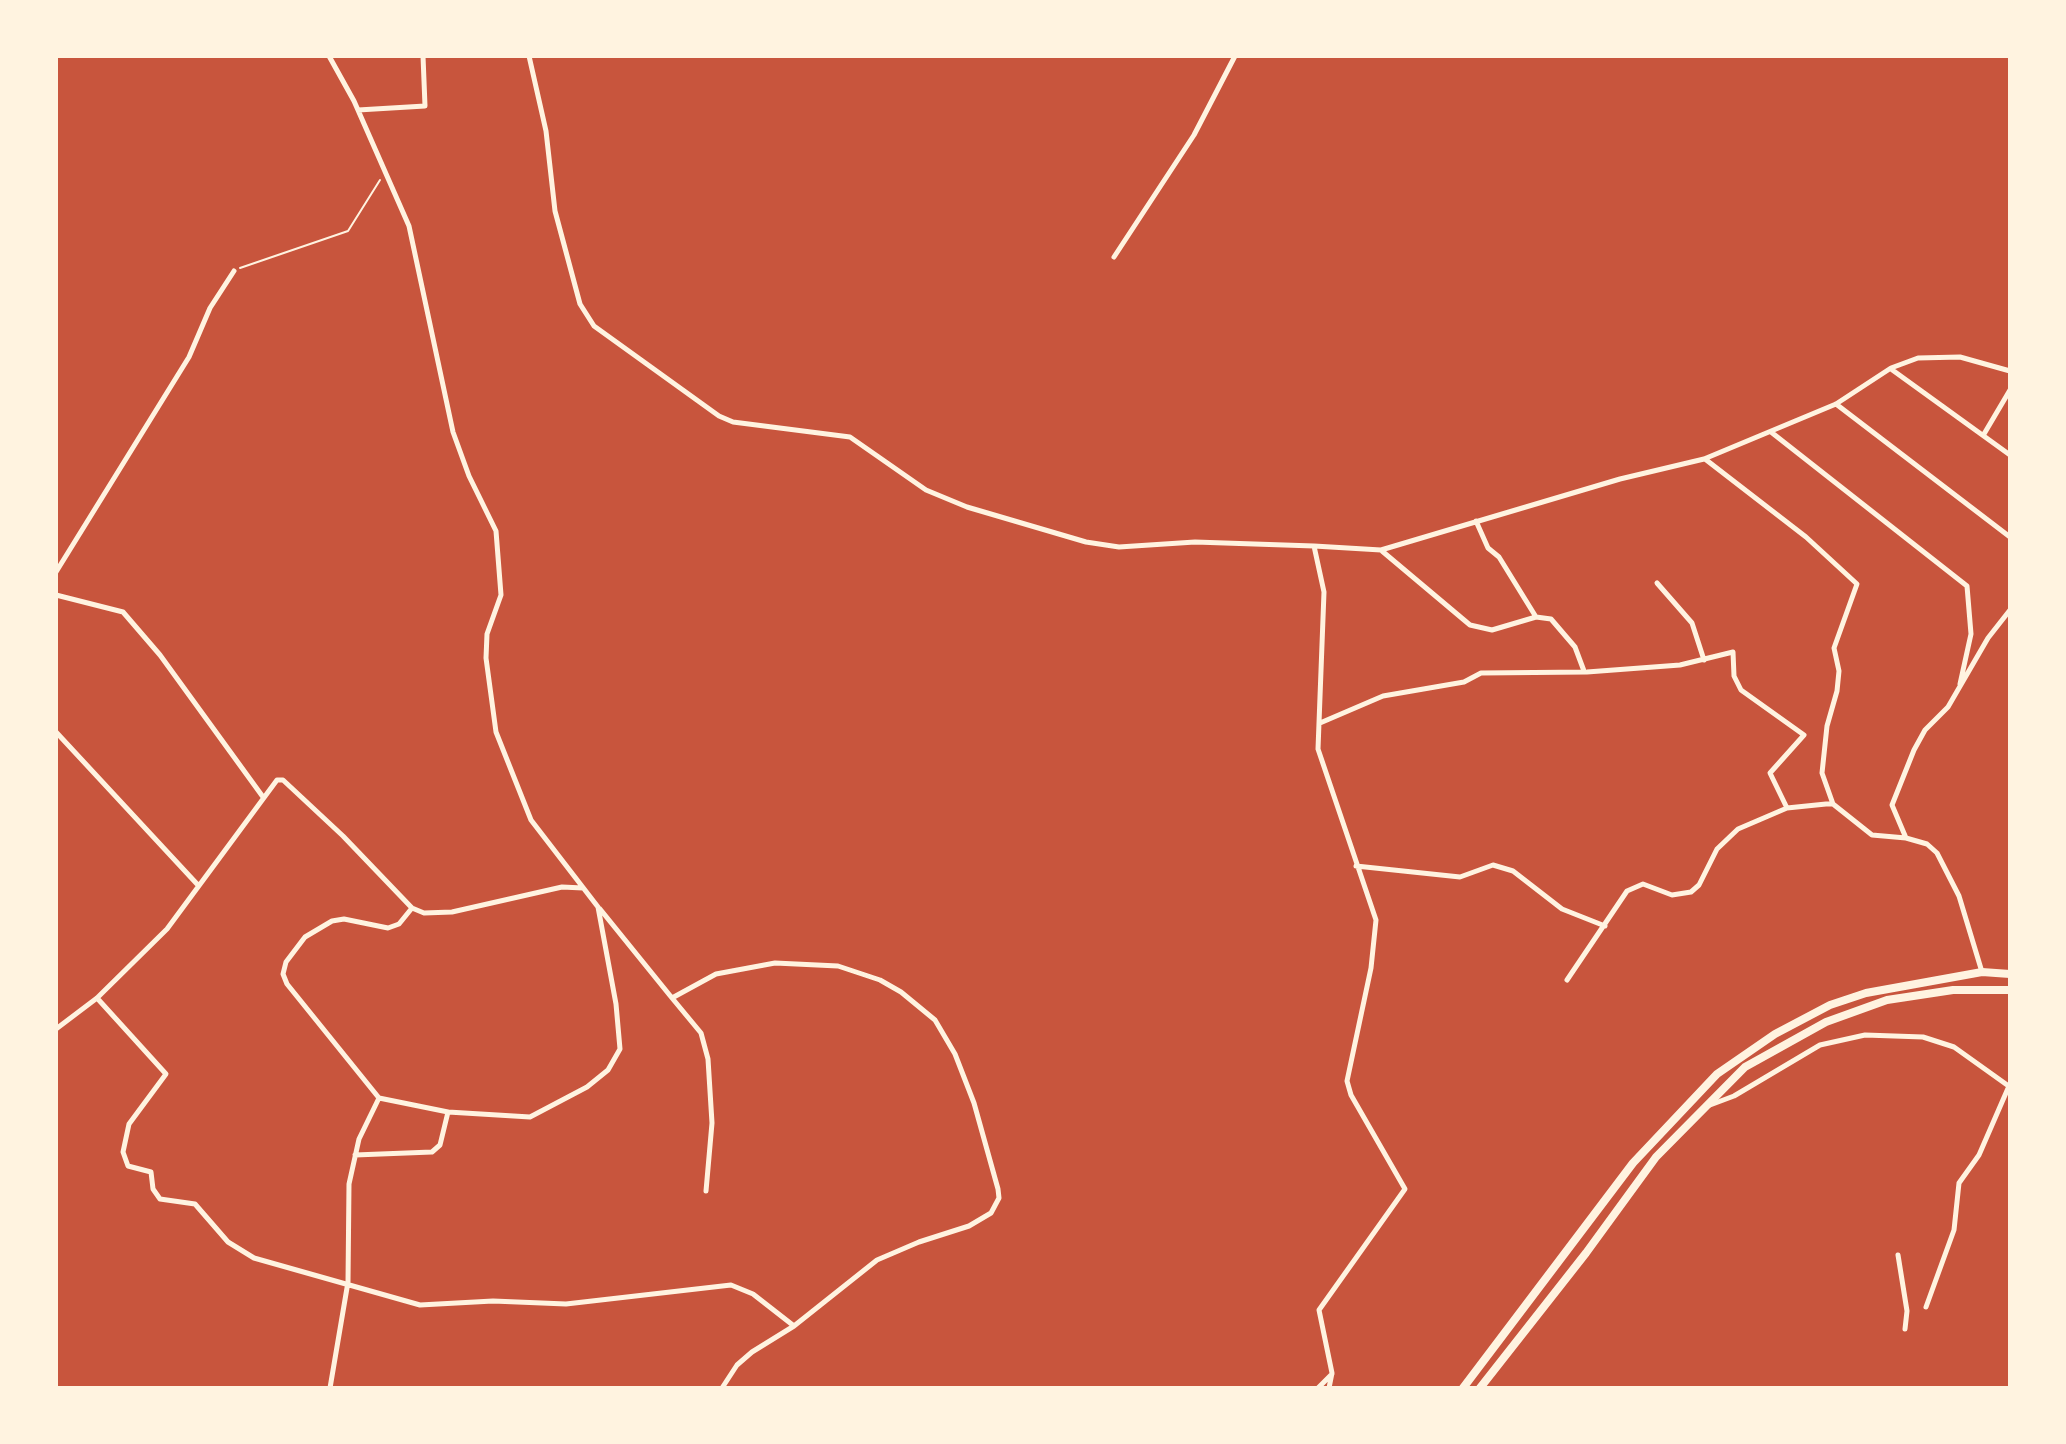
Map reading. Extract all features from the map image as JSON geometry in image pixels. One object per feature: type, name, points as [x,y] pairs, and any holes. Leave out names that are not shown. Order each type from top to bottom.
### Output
[{"type":"highway","points":[[1463,1388],[1633,1163],[1683,1106],[1717,1074],[1763,1040],[1830,1005],[1900,985],[1982,972],[2010,974]]},
{"type":"highway","points":[[1480,1388],[1586,1253],[1648,1166],[1727,1083],[1762,1056],[1788,1040],[1856,1010],[1921,993],[2010,990]]},
{"type":"street","points":[[329,56],[358,110],[409,226],[453,432],[469,476],[496,531],[501,595],[487,634],[486,658],[496,732],[531,820],[701,1033],[708,1059],[712,1123],[706,1191]]},
{"type":"street","points":[[358,110],[425,106],[423,56]]},
{"type":"street","points":[[529,56],[546,131],[555,211],[580,304],[594,326],[719,416],[733,422],[850,437],[926,490],[967,507],[1086,542],[1119,547],[1195,542],[1381,550],[1704,459],[1836,404],[1891,368],[1938,356],[1982,361],[2010,371]]},
{"type":"street","points":[[1114,257],[1194,135],[1235,56]]},
{"type":"street","points":[[56,572],[189,357],[210,308],[234,271]]},
{"type":"street","points":[[1891,368],[2010,455]]},
{"type":"street","points":[[1984,434],[2010,390]]},
{"type":"street","points":[[1836,404],[2010,537]]},
{"type":"street","points":[[1770,431],[1967,586],[1971,634],[1960,684]]},
{"type":"street","points":[[1704,459],[1806,537],[1857,584],[1834,648],[1839,671],[1827,726],[1822,773],[1833,804],[1872,835],[1906,838],[1927,844],[1944,866],[1959,896],[1982,972]]},
{"type":"street","points":[[1476,521],[1488,548],[1499,557],[1536,617]]},
{"type":"street","points":[[1314,546],[1324,592],[1321,762],[1356,866],[1373,905],[1376,928],[1347,1081],[1351,1095],[1405,1189],[1319,1310],[1332,1373],[1329,1388]]},
{"type":"street","points":[[1381,550],[1470,625],[1492,630],[1536,617],[1551,619],[1575,647],[1584,671]]},
{"type":"street","points":[[1657,583],[1692,623],[1704,660]]},
{"type":"street","points":[[56,595],[123,612],[160,655],[263,797]]},
{"type":"street","points":[[1906,838],[1892,805],[1918,741],[1948,707],[2010,610]]},
{"type":"street","points":[[1320,723],[1383,696],[1464,682],[1481,673],[1680,665],[1733,652],[1734,676],[1741,690],[1804,735],[1770,773],[1787,808]]},
{"type":"street","points":[[56,732],[197,884]]},
{"type":"street","points":[[56,1029],[97,998],[167,929],[197,884],[277,780],[288,784],[412,908],[424,913],[452,912],[562,887],[583,888]]},
{"type":"street","points":[[1567,980],[1627,891],[1638,884],[1672,895],[1691,892],[1725,838],[1750,822],[1787,808],[1833,804]]},
{"type":"street","points":[[1356,866],[1460,877],[1493,865],[1513,871],[1562,909],[1605,926]]},
{"type":"street","points":[[412,908],[399,924],[388,928],[344,919],[320,927],[305,937],[286,962],[283,974],[299,1001],[379,1098],[448,1112],[518,1117],[542,1113],[587,1087],[615,1060],[620,1049],[598,907]]},
{"type":"street","points":[[672,998],[716,974],[775,963],[838,966],[880,980],[901,992],[935,1020],[955,1054],[974,1103],[998,1189],[996,1206],[984,1218],[883,1257],[794,1326],[737,1365],[722,1388]]},
{"type":"street","points":[[97,998],[166,1074],[129,1124],[123,1152],[128,1166],[151,1172],[153,1189],[160,1199],[195,1204],[239,1251],[276,1265],[348,1282],[420,1305],[493,1301],[566,1304],[731,1285],[753,1294],[794,1326]]},
{"type":"street","points":[[1703,1107],[1734,1096],[1820,1045],[1865,1035],[1923,1037],[1954,1047],[2010,1086],[1979,1155],[1959,1183],[1954,1230],[1926,1307]]},
{"type":"street","points":[[330,1388],[348,1282],[346,1222],[355,1155],[366,1122],[379,1098]]},
{"type":"street","points":[[355,1155],[432,1152],[440,1145],[448,1112]]},
{"type":"street","points":[[1898,1255],[1907,1311],[1905,1329]]},
{"type":"street","points":[[1318,1388],[1332,1373]]},
{"type":"path","points":[[234,271],[348,231],[384,173]]}]
